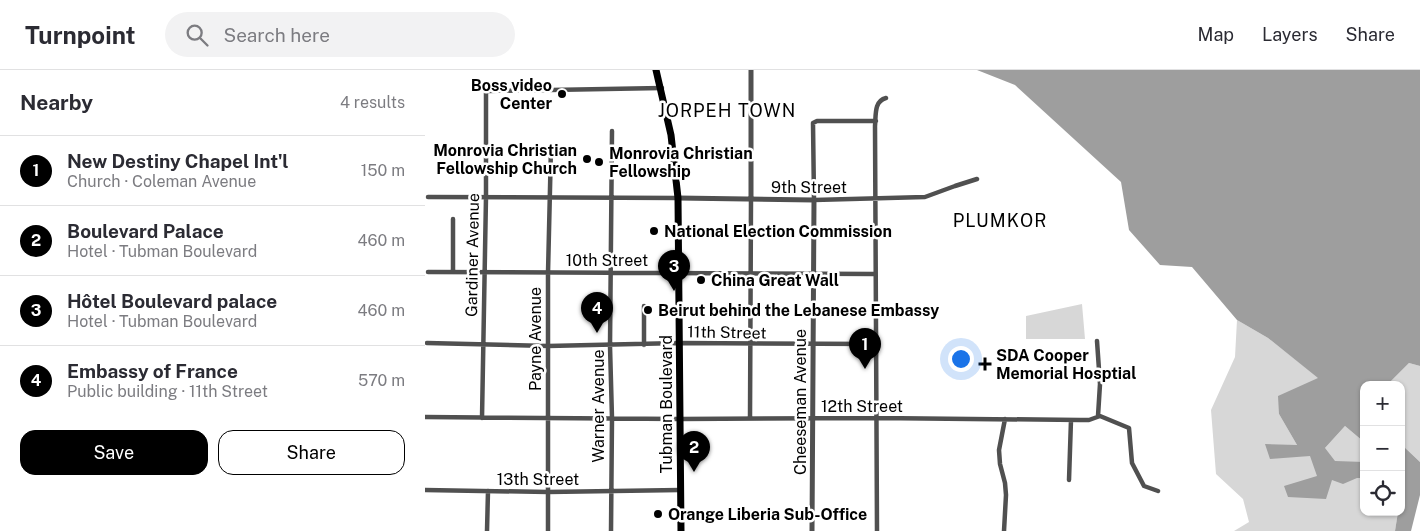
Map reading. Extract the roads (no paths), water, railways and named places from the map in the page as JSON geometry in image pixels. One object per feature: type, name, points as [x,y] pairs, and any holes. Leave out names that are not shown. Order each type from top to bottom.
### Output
[{"type":"highway","name":"Tubman Boulevard","points":[[656,70],[672,143],[679,198],[681,531]]},
{"type":"street","points":[[750,418],[751,70]]},
{"type":"street","name":"Gardiner Avenue","points":[[482,418],[486,92],[661,88]]},
{"type":"street","points":[[877,531],[875,121],[878,103],[882,99],[887,98]]},
{"type":"street","name":"Cheeseman Avenue","points":[[812,531],[813,123],[817,121],[875,121]]},
{"type":"street","name":"Warner Avenue","points":[[611,531],[612,418],[610,346],[613,131]]},
{"type":"street","name":"Payne Avenue","points":[[548,531],[548,273],[551,147]]},
{"type":"street","name":"9th Street","points":[[427,196],[875,200],[925,197],[977,179]]},
{"type":"street","points":[[453,219],[453,272]]},
{"type":"street","name":"10th Street","points":[[428,272],[875,274]]},
{"type":"street","points":[[644,306],[644,345]]},
{"type":"street","points":[[1097,341],[1100,384],[1098,416]]},
{"type":"street","name":"11th Street","points":[[427,344],[548,346],[679,343],[876,344]]},
{"type":"street","name":"12th Street","points":[[425,417],[1089,420],[1098,416],[1107,417],[1129,428],[1133,465],[1144,486],[1158,491]]},
{"type":"street","points":[[1004,531],[1006,495],[999,450],[1005,420]]},
{"type":"street","points":[[1069,480],[1071,420]]},
{"type":"street","name":"13th Street","points":[[425,490],[611,492],[680,490]]},
{"type":"street","points":[[487,531],[488,491]]},
{"type":"place","name":"Boss video Center","points":[[562,94]]},
{"type":"place","name":"Monrovia Christian Fellowship Church","points":[[587,159]]},
{"type":"place","name":"Monrovia Christian Fellowship","points":[[599,162]]},
{"type":"place","name":"National Election Commission","points":[[654,231]]},
{"type":"place","name":"China Great Wall","points":[[701,280]]},
{"type":"place","name":"Hôtel Boulevard palace","points":[[674,291]]},
{"type":"place","name":"Beirut behind the Lebanese Embassy","points":[[648,310]]},
{"type":"place","name":"Embassy of France","points":[[597,333]]},
{"type":"place","name":"SDA Cooper Memorial Hosptial","points":[[985,364]]},
{"type":"place","name":"New Destiny Chapel Int'l","points":[[865,369]]},
{"type":"place","name":"Boulevard Palace","points":[[694,472]]},
{"type":"place","name":"Orange Liberia Sub-Office","points":[[658,514]]},
{"type":"district","name":"JORPEH TOWN","points":[[727,111]]},
{"type":"district","name":"PLUMKOR","points":[[1000,221]]}]
